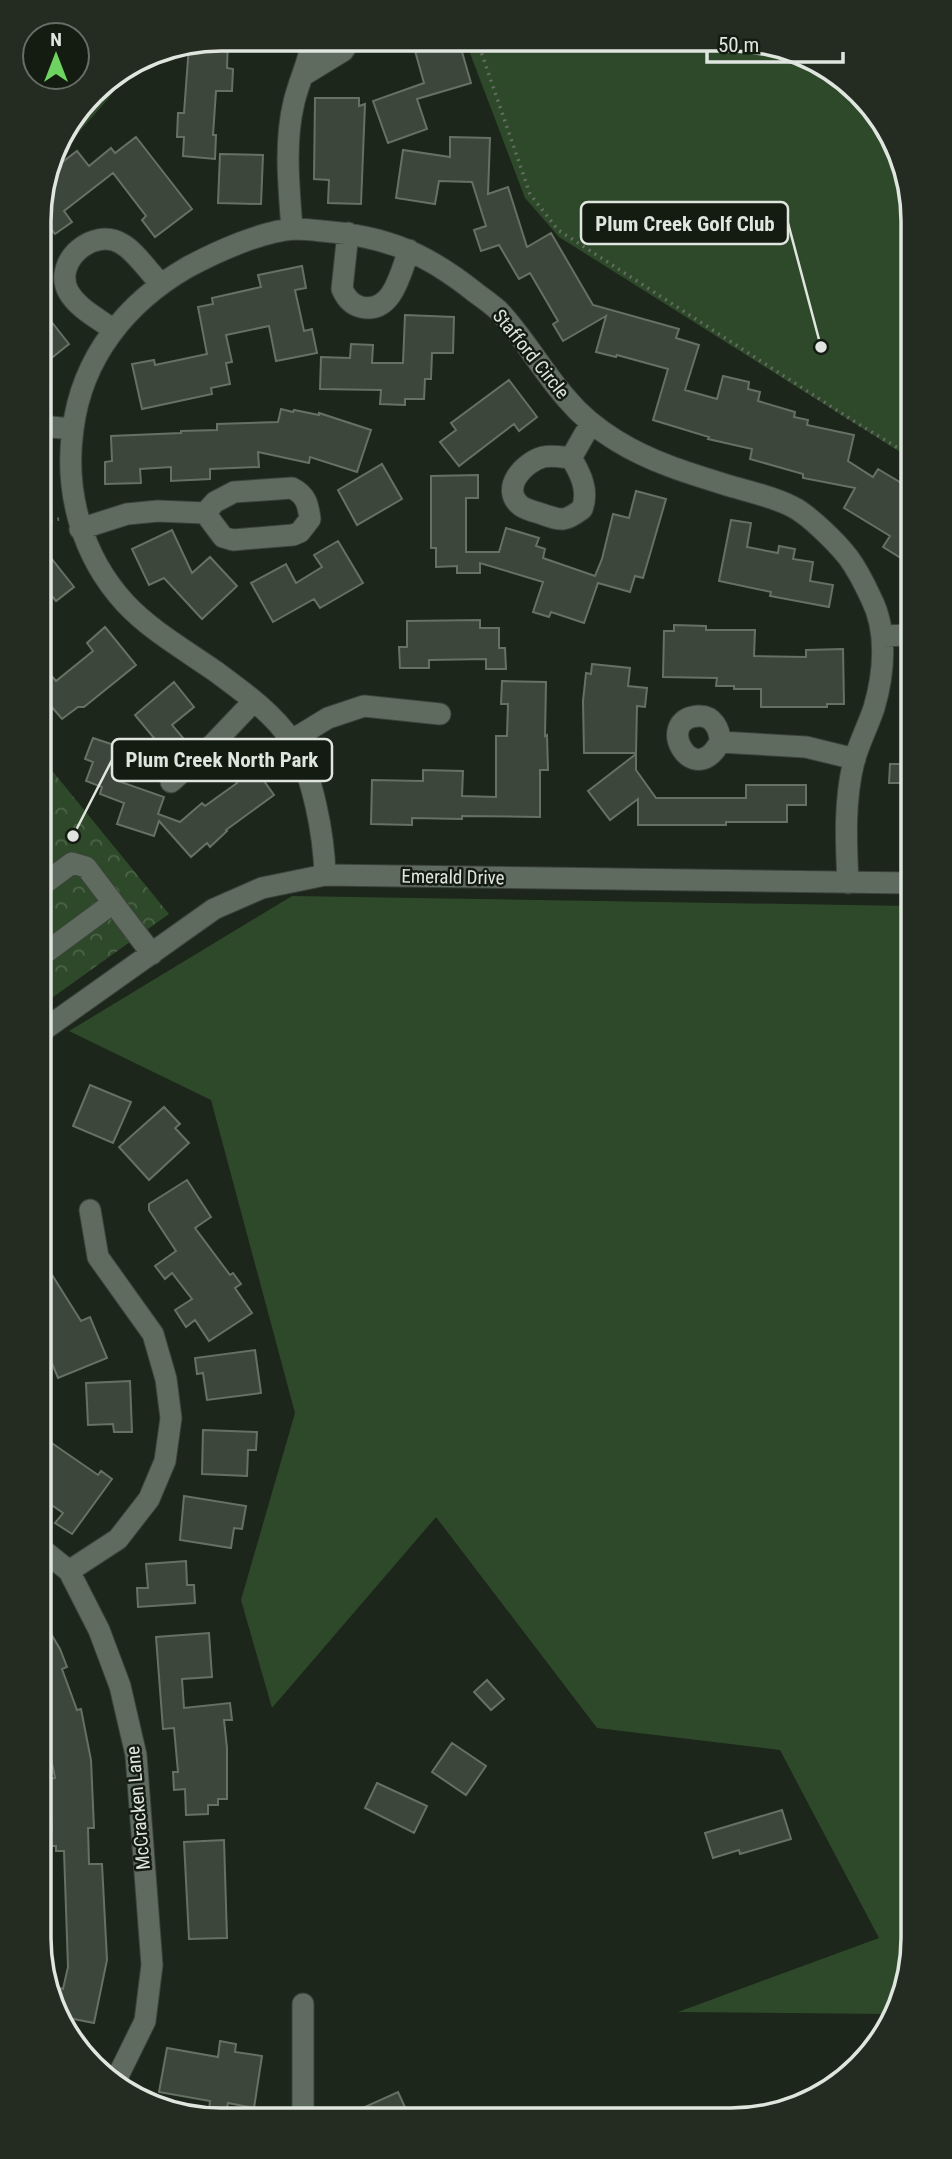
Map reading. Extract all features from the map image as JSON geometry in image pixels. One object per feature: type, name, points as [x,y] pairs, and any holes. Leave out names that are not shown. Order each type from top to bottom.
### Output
[{"type":"street","points":[[292,229],[288,143],[293,105],[309,51]]},
{"type":"street","points":[[302,76],[343,51]]},
{"type":"street","name":"Stafford Circle","points":[[325,875],[325,848],[311,787],[292,740],[268,712],[126,604],[94,559],[80,529],[71,473],[72,429],[79,399],[93,362],[114,330],[134,307],[160,283],[199,261],[246,240],[292,229],[348,233],[380,240],[409,250],[443,267],[496,309],[566,399],[591,423],[644,456],[679,471],[769,497],[795,508],[849,558],[874,604],[882,636],[882,670],[874,706],[855,759],[848,796],[848,883]]},
{"type":"street","points":[[348,233],[342,289],[346,298],[362,307],[370,308],[386,301],[398,281],[409,250]]},
{"type":"street","points":[[114,330],[79,305],[69,293],[65,273],[68,263],[81,247],[100,238],[121,243],[160,283]]},
{"type":"street","points":[[571,458],[591,423]]},
{"type":"street","points":[[51,427],[72,429]]},
{"type":"street","points":[[80,529],[127,514],[158,511],[205,513]]},
{"type":"street","points":[[882,636],[901,635]]},
{"type":"street","points":[[171,782],[213,744],[254,701]]},
{"type":"street","points":[[292,740],[328,718],[364,706],[440,715]]},
{"type":"street","points":[[720,742],[806,747],[855,759]]},
{"type":"street","points":[[51,879],[72,863],[86,867],[152,954]]},
{"type":"street","name":"Emerald Drive","points":[[51,1025],[214,909],[262,888],[325,875],[901,883]]},
{"type":"street","points":[[51,949],[113,903]]},
{"type":"street","points":[[69,1571],[118,1539],[149,1499],[165,1461],[171,1419],[166,1379],[153,1334],[97,1257],[90,1210]]},
{"type":"street","name":"McCracken Lane","points":[[51,1556],[69,1571],[99,1630],[120,1686],[136,1755],[152,1965],[145,2021],[119,2074]]},
{"type":"street","points":[[303,2004],[303,2108]]},
{"type":"path","points":[[481,51],[530,194],[558,230],[901,450]]},
{"type":"green space","points":[[469,51],[742,51],[786,60],[835,86],[868,121],[878,136],[888,156],[900,199],[901,453],[559,237],[525,198]]},
{"type":"green space","points":[[116,87],[70,143],[86,117]]},
{"type":"green space","points":[[51,769],[169,914],[51,999]]},
{"type":"green space","points":[[292,896],[901,906],[901,1949],[898,1971],[883,2014],[678,2012],[879,1938],[780,1750],[597,1728],[436,1517],[272,1708],[241,1600],[295,1413],[211,1100],[69,1031]]},
{"type":"building","points":[[228,51],[227,68],[233,69],[232,91],[216,91],[213,135],[216,135],[215,159],[183,156],[184,137],[177,137],[178,113],[184,113],[188,54]]},
{"type":"building","points":[[415,51],[462,51],[471,83],[417,99],[427,129],[388,143],[373,101],[424,83]]},
{"type":"building","points":[[315,98],[359,98],[359,106],[365,104],[361,204],[328,203],[329,180],[314,179]]},
{"type":"building","points":[[136,137],[192,209],[155,237],[142,220],[146,216],[113,173],[64,211],[72,222],[55,234],[51,229],[52,199],[62,163],[77,151],[89,166],[111,148],[115,153]]},
{"type":"building","points":[[450,137],[490,138],[488,194],[508,187],[527,247],[551,233],[593,305],[679,329],[676,338],[699,345],[685,390],[717,399],[723,376],[749,382],[748,389],[760,392],[758,401],[795,412],[794,417],[808,420],[807,425],[854,435],[848,461],[873,477],[878,469],[901,483],[901,558],[883,547],[890,536],[844,508],[855,488],[803,478],[803,474],[750,459],[752,449],[708,439],[709,437],[653,420],[668,369],[596,352],[606,316],[563,341],[553,324],[558,321],[530,273],[519,279],[499,245],[481,251],[474,230],[486,226],[472,182],[439,181],[435,204],[396,198],[403,150],[450,157]]},
{"type":"building","points":[[220,154],[263,155],[261,204],[218,203]]},
{"type":"building","points":[[302,266],[306,288],[295,290],[304,331],[312,329],[317,353],[276,361],[269,326],[226,335],[232,362],[226,363],[230,384],[211,388],[212,394],[142,409],[132,364],[154,360],[155,365],[207,354],[198,307],[213,304],[212,298],[261,287],[258,275]]},
{"type":"building","points":[[405,315],[454,317],[453,353],[432,353],[431,379],[425,379],[424,399],[405,399],[405,405],[380,404],[381,390],[320,389],[321,357],[350,358],[351,344],[373,345],[372,363],[403,363]]},
{"type":"building","points":[[51,321],[69,344],[51,358]]},
{"type":"building","points":[[509,380],[537,417],[519,431],[514,424],[459,466],[440,442],[456,430],[451,423]]},
{"type":"building","points":[[281,409],[319,413],[371,430],[357,472],[310,457],[309,463],[258,452],[259,467],[210,469],[210,479],[171,481],[171,467],[140,469],[141,483],[105,484],[105,462],[112,461],[111,436],[217,430],[217,424],[278,422]]},
{"type":"building","points":[[382,464],[402,499],[357,525],[338,490]]},
{"type":"building","points":[[478,475],[478,498],[466,498],[466,552],[499,552],[506,528],[539,538],[536,546],[545,549],[543,558],[595,576],[613,514],[629,518],[636,491],[666,499],[643,578],[635,576],[630,592],[598,583],[584,623],[551,612],[549,617],[533,612],[543,582],[480,563],[480,573],[457,573],[457,566],[436,567],[436,548],[431,548],[431,476]]},
{"type":"building","points":[[731,520],[751,523],[747,547],[778,553],[779,546],[795,549],[793,559],[813,562],[810,581],[833,585],[829,607],[770,596],[771,592],[719,581]]},
{"type":"building","points":[[172,530],[192,573],[210,557],[237,586],[202,619],[164,578],[149,585],[132,549]]},
{"type":"building","points":[[338,541],[363,583],[320,608],[314,599],[273,622],[251,583],[286,564],[296,583],[322,567],[314,555]]},
{"type":"building","points":[[51,558],[74,587],[56,601],[51,595]]},
{"type":"building","points":[[480,620],[480,628],[499,628],[499,648],[505,648],[506,669],[486,669],[486,659],[429,660],[429,668],[400,668],[399,647],[407,647],[407,621]]},
{"type":"building","points":[[674,625],[706,626],[706,630],[755,630],[754,656],[806,657],[806,650],[843,649],[844,704],[827,704],[827,707],[761,707],[761,689],[716,686],[717,678],[663,677],[664,631],[674,631]]},
{"type":"building","points":[[105,627],[136,665],[84,707],[78,707],[62,719],[51,706],[51,675],[56,681],[93,651],[87,643]]},
{"type":"building","points":[[592,664],[630,668],[628,686],[647,688],[645,707],[637,706],[636,753],[584,753],[583,701],[586,673],[591,674]]},
{"type":"building","points":[[502,681],[546,682],[545,736],[547,735],[548,770],[540,770],[540,817],[412,818],[412,825],[371,824],[372,780],[423,781],[423,770],[463,771],[462,796],[496,797],[496,736],[507,736],[508,704],[501,704]]},
{"type":"building","points":[[174,682],[194,707],[172,725],[184,739],[160,758],[148,742],[154,738],[135,715]]},
{"type":"building","points":[[93,738],[129,750],[118,781],[164,797],[158,814],[180,822],[202,803],[205,806],[237,783],[226,767],[245,754],[274,795],[226,830],[210,847],[207,843],[191,857],[159,821],[154,836],[117,824],[124,803],[100,794],[102,787],[86,781],[93,762],[85,759]]},
{"type":"building","points":[[636,754],[636,770],[656,798],[746,798],[746,785],[806,785],[806,805],[787,805],[787,822],[638,825],[638,799],[610,820],[588,791]]},
{"type":"building","points":[[890,764],[901,764],[901,783],[889,783]]},
{"type":"building","points":[[90,1085],[131,1102],[113,1143],[73,1126]]},
{"type":"building","points":[[164,1107],[180,1124],[175,1128],[189,1143],[149,1180],[119,1147]]},
{"type":"building","points":[[187,1180],[211,1217],[195,1228],[230,1275],[233,1273],[241,1284],[235,1288],[252,1313],[209,1341],[195,1320],[186,1327],[175,1310],[192,1299],[172,1273],[165,1279],[155,1266],[176,1251],[149,1210],[149,1204]]},
{"type":"building","points":[[51,1273],[81,1321],[90,1317],[107,1358],[58,1378],[51,1361]]},
{"type":"building","points":[[255,1350],[261,1393],[207,1400],[203,1373],[197,1374],[195,1358]]},
{"type":"building","points":[[130,1381],[132,1432],[114,1432],[113,1424],[88,1425],[86,1383]]},
{"type":"building","points":[[203,1430],[257,1432],[256,1450],[248,1450],[247,1476],[202,1474]]},
{"type":"building","points":[[51,1443],[98,1475],[101,1471],[112,1479],[72,1534],[55,1523],[63,1513],[51,1505]]},
{"type":"building","points":[[184,1496],[246,1506],[242,1529],[234,1528],[231,1548],[180,1540]]},
{"type":"building","points":[[186,1561],[187,1585],[194,1585],[195,1603],[138,1607],[137,1588],[148,1588],[146,1564]]},
{"type":"building","points":[[209,1633],[212,1677],[182,1679],[184,1708],[230,1703],[232,1720],[224,1720],[227,1799],[218,1799],[218,1805],[208,1805],[208,1814],[186,1815],[185,1789],[174,1790],[173,1772],[178,1772],[174,1728],[163,1729],[156,1637]]},
{"type":"building","points":[[51,1634],[67,1667],[62,1669],[77,1710],[81,1709],[91,1760],[94,1828],[88,1828],[89,1864],[102,1864],[107,1960],[94,2023],[72,2019],[59,1988],[63,1989],[68,1967],[64,1851],[56,1851],[56,1846],[51,1846],[51,1779],[55,1778],[51,1758]]},
{"type":"building","points":[[487,1680],[504,1699],[491,1710],[474,1692]]},
{"type":"building","points":[[452,1743],[486,1766],[466,1795],[432,1772]]},
{"type":"building","points":[[377,1783],[427,1806],[414,1833],[365,1808]]},
{"type":"building","points":[[782,1810],[791,1839],[740,1854],[739,1850],[713,1858],[705,1833]]},
{"type":"building","points":[[224,1840],[227,1938],[189,1939],[184,1842]]},
{"type":"building","points":[[220,2041],[236,2044],[235,2052],[262,2056],[254,2108],[228,2103],[227,2108],[209,2108],[210,2101],[159,2092],[167,2048],[218,2057]]},
{"type":"building","points":[[398,2092],[405,2108],[363,2108]]},
{"type":"place","name":"Plum Creek Golf Club","points":[[821,347]]},
{"type":"place","name":"Plum Creek North Park","points":[[73,836]]}]
